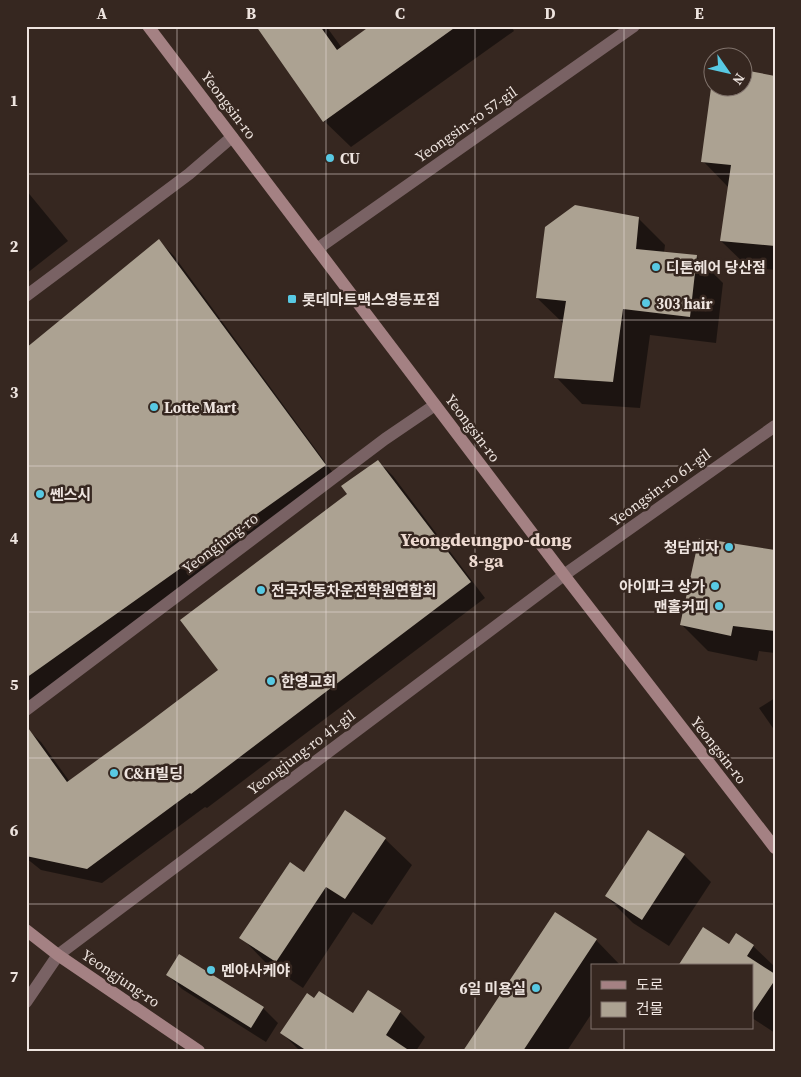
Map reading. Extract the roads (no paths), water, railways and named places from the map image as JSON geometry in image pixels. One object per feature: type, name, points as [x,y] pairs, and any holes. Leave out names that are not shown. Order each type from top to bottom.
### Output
[{"type":"main road","name":"Yeongsin-ro","points":[[148,26],[564,575],[775,848]]},
{"type":"main road","name":"Yeongjung-ro","points":[[26,930],[58,955],[199,1051]]},
{"type":"street","name":"Yeongsin-ro 57-gil","points":[[317,249],[634,26]]},
{"type":"street","points":[[26,296],[189,174],[232,136]]},
{"type":"street","name":"Yeongjung-ro","points":[[26,710],[385,439],[435,405]]},
{"type":"street","name":"Yeongsin-ro 61-gil","points":[[564,575],[775,426]]},
{"type":"street","name":"Yeongjung-ro 41-gil","points":[[26,1002],[58,955],[564,575]]},
{"type":"place","name":"CU","points":[[330,158]]},
{"type":"place","name":"디톤헤어 당산점","points":[[656,267]]},
{"type":"place","name":"롯데마트맥스영등포점","points":[[292,299]]},
{"type":"place","name":"303 hair","points":[[646,303]]},
{"type":"place","name":"Lotte Mart","points":[[154,407]]},
{"type":"place","name":"쎈스시","points":[[40,494]]},
{"type":"place","name":"청담피자","points":[[729,547]]},
{"type":"place","name":"아이파크 상가","points":[[715,586]]},
{"type":"place","name":"전국자동차운전학원연합회","points":[[261,590]]},
{"type":"place","name":"맨홀커피","points":[[719,606]]},
{"type":"place","name":"한영교회","points":[[271,681]]},
{"type":"place","name":"C&H빌딩","points":[[114,773]]},
{"type":"place","name":"멘야사케야","points":[[211,970]]},
{"type":"place","name":"6일 미용실","points":[[536,988]]},
{"type":"district","name":"Yeongdeungpo-dong 8-ga","points":[[486,549]]}]
